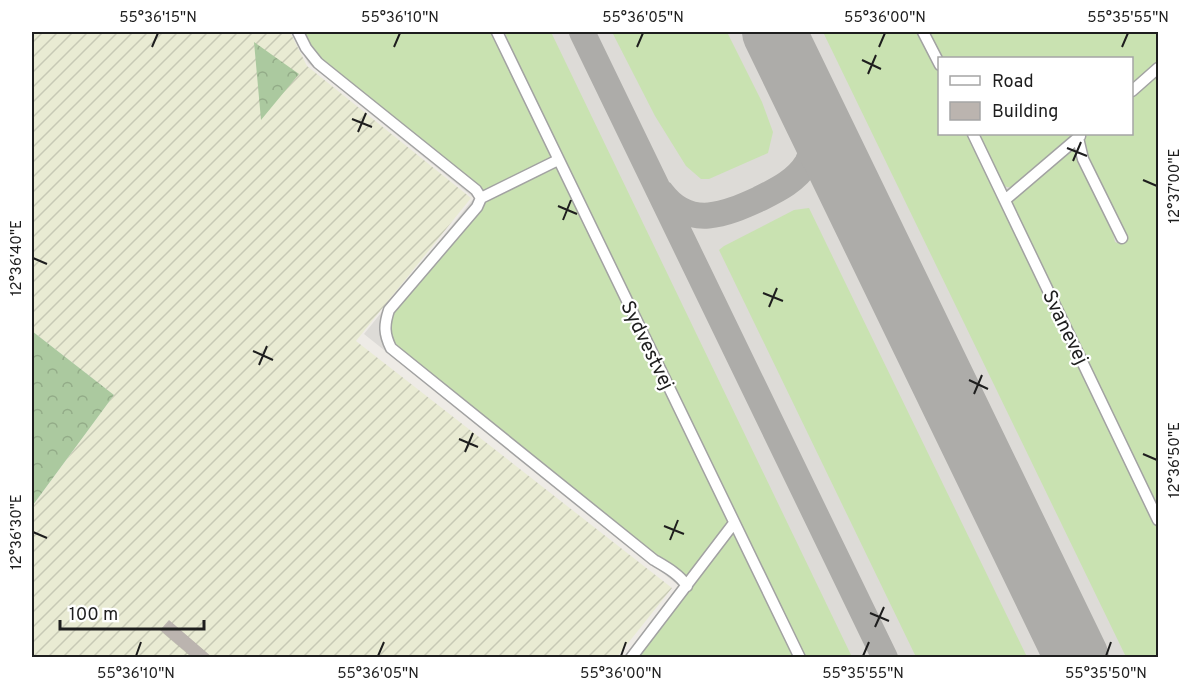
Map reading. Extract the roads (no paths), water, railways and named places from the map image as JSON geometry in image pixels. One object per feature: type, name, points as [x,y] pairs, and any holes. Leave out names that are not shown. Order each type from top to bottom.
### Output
[{"type":"lane","points":[[298,32],[306,48],[318,63],[476,190],[481,198]]},
{"type":"lane","name":"Sydvestvej","points":[[497,32],[800,657]]},
{"type":"lane","points":[[923,32],[938,63]]},
{"type":"lane","points":[[1133,90],[1158,68]]},
{"type":"lane","name":"Svanevej","points":[[973,135],[1158,520]]},
{"type":"lane","points":[[1005,200],[1080,136]]},
{"type":"lane","points":[[1080,136],[1083,159],[1122,238]]},
{"type":"lane","points":[[558,160],[481,198],[477,207],[389,310],[385,324],[385,337],[391,348],[654,560],[667,567],[687,586]]},
{"type":"lane","points":[[631,657],[734,523]]}]
